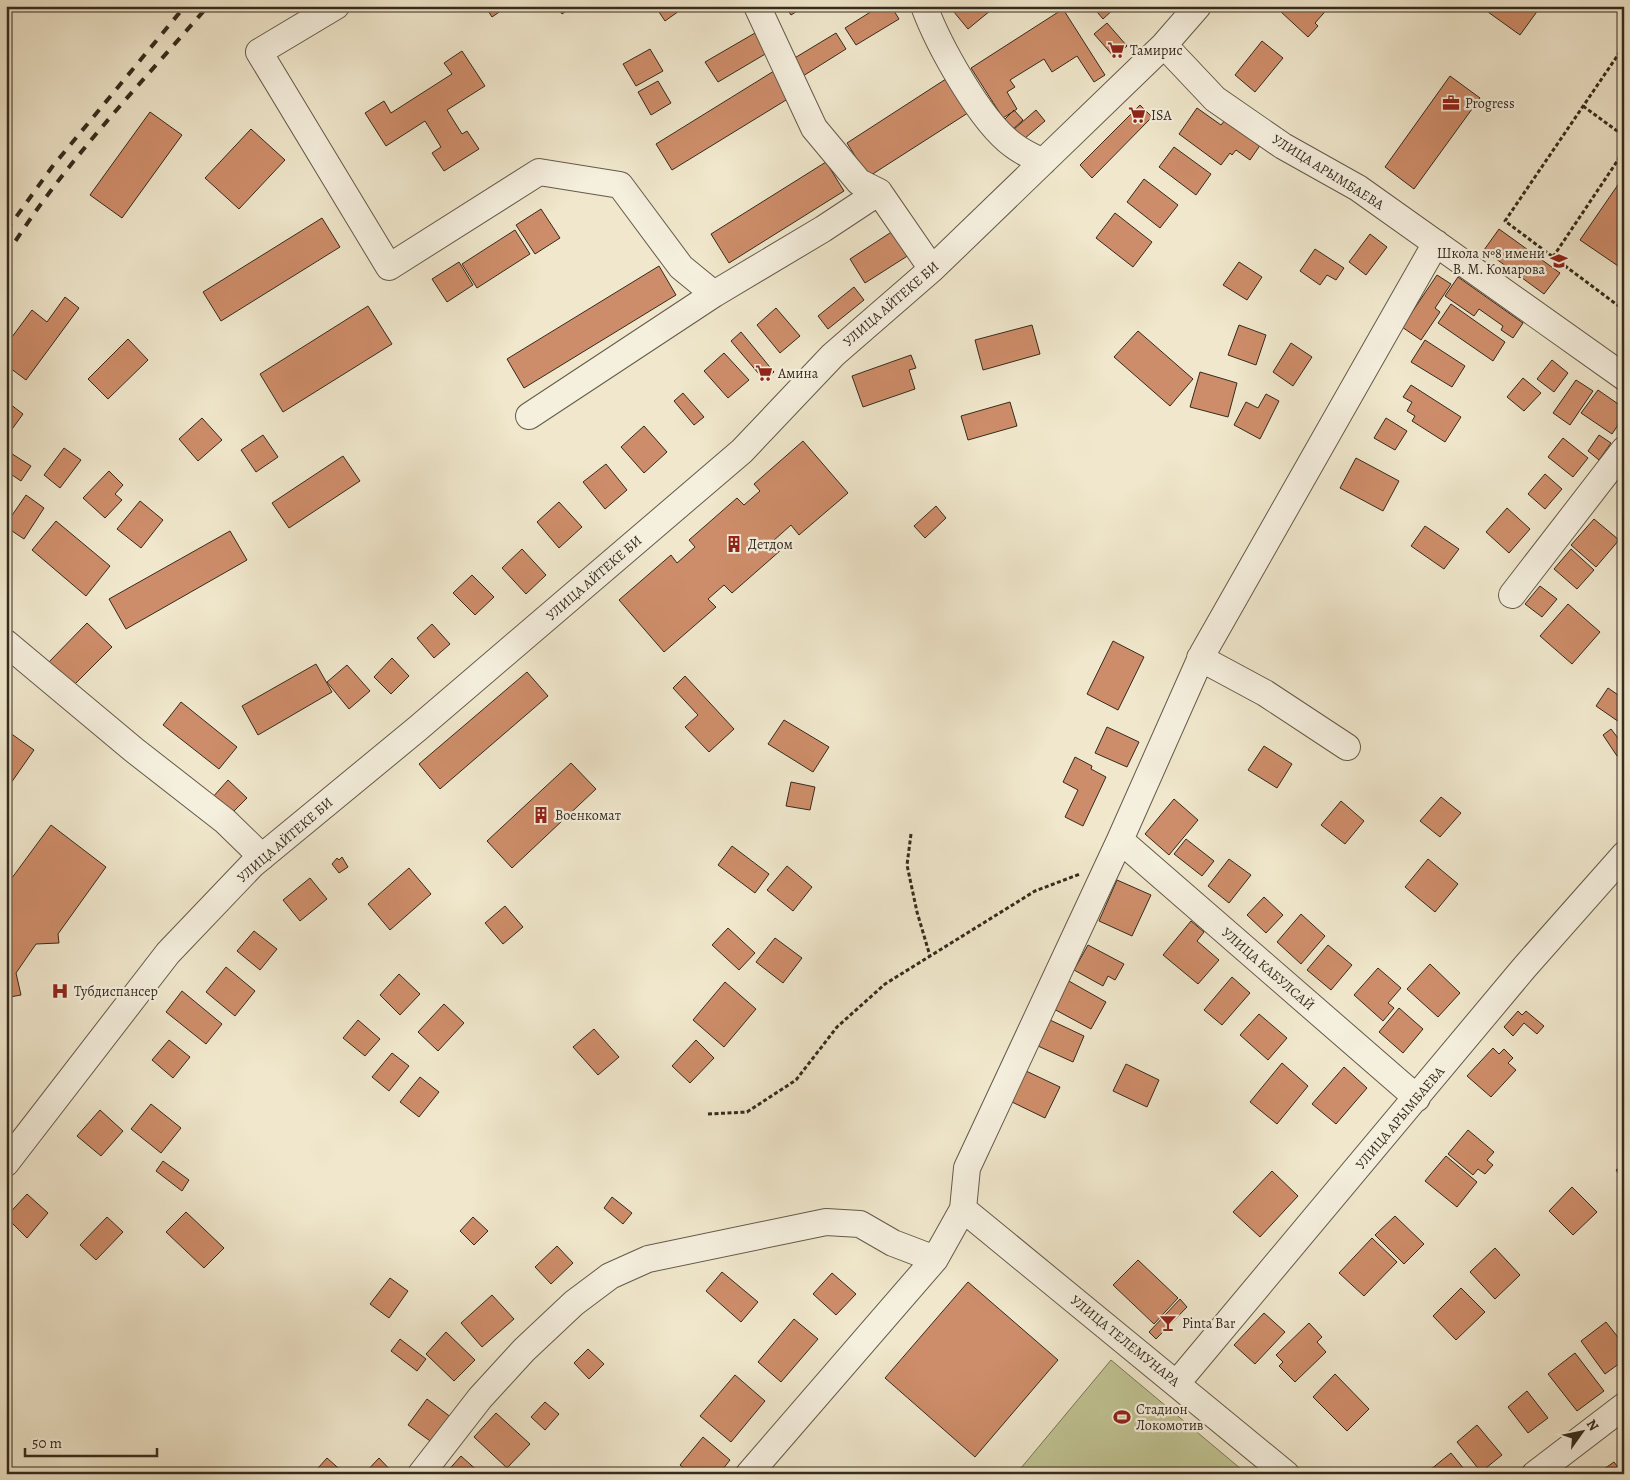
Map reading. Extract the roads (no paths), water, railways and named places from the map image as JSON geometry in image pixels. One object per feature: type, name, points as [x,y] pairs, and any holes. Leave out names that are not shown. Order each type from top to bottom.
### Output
[{"type":"street","points":[[336,6],[259,52],[389,267],[539,172],[620,185],[681,266],[714,294]]},
{"type":"street","points":[[757,6],[814,128],[859,182],[879,192],[932,269]]},
{"type":"street","points":[[924,6],[962,81],[996,130],[1012,145],[1043,162]]},
{"type":"street","name":"УЛИЦА АЙТЕКЕ БИ","points":[[6,1163],[168,953],[262,857],[417,729],[742,451],[833,355],[932,269],[1164,44],[1198,6]]},
{"type":"street","name":"УЛИЦА АРЫМБАЕВА","points":[[1164,44],[1215,99],[1283,146],[1358,188],[1624,377]]},
{"type":"street","points":[[529,416],[714,294],[823,229],[879,192]]},
{"type":"street","points":[[750,1474],[934,1258],[963,1210],[967,1168],[1120,840],[1201,656],[1436,243]]},
{"type":"street","points":[[1512,595],[1624,450]]},
{"type":"street","points":[[6,643],[134,750],[226,821],[262,857]]},
{"type":"street","points":[[1201,656],[1265,693],[1346,747]]},
{"type":"street","name":"УЛИЦА КАБУЛСАЙ","points":[[1120,840],[1417,1098]]},
{"type":"street","name":"УЛИЦА АРЫМБАЕВА","points":[[1177,1383],[1524,968],[1624,855]]},
{"type":"street","name":"УЛИЦА ТЕЛЕМУНАРА","points":[[963,1210],[1286,1474]]},
{"type":"street","points":[[421,1474],[480,1398],[531,1343],[574,1303],[610,1276],[648,1259],[826,1222],[860,1224],[892,1243],[934,1258]]},
{"type":"street","points":[[1535,1474],[1624,1406]]},
{"type":"railway","points":[[6,231],[52,167],[185,6]]},
{"type":"railway","points":[[6,256],[28,222],[76,158],[208,6]]},
{"type":"place","name":"Тамирис","points":[[1116,50]]},
{"type":"place","name":"Progress","points":[[1451,103]]},
{"type":"place","name":"ISA","points":[[1137,115]]},
{"type":"place","name":"Школа №8 имени В. М. Комарова","points":[[1559,261]]},
{"type":"place","name":"Амина","points":[[764,373]]},
{"type":"place","name":"Детдом","points":[[734,544]]},
{"type":"place","name":"Военкомат","points":[[541,815]]},
{"type":"place","name":"Тубдиспансер","points":[[60,991]]},
{"type":"place","name":"Pinta Bar","points":[[1168,1323]]},
{"type":"place","name":"Стадион Локомотив","points":[[1122,1417]]}]
